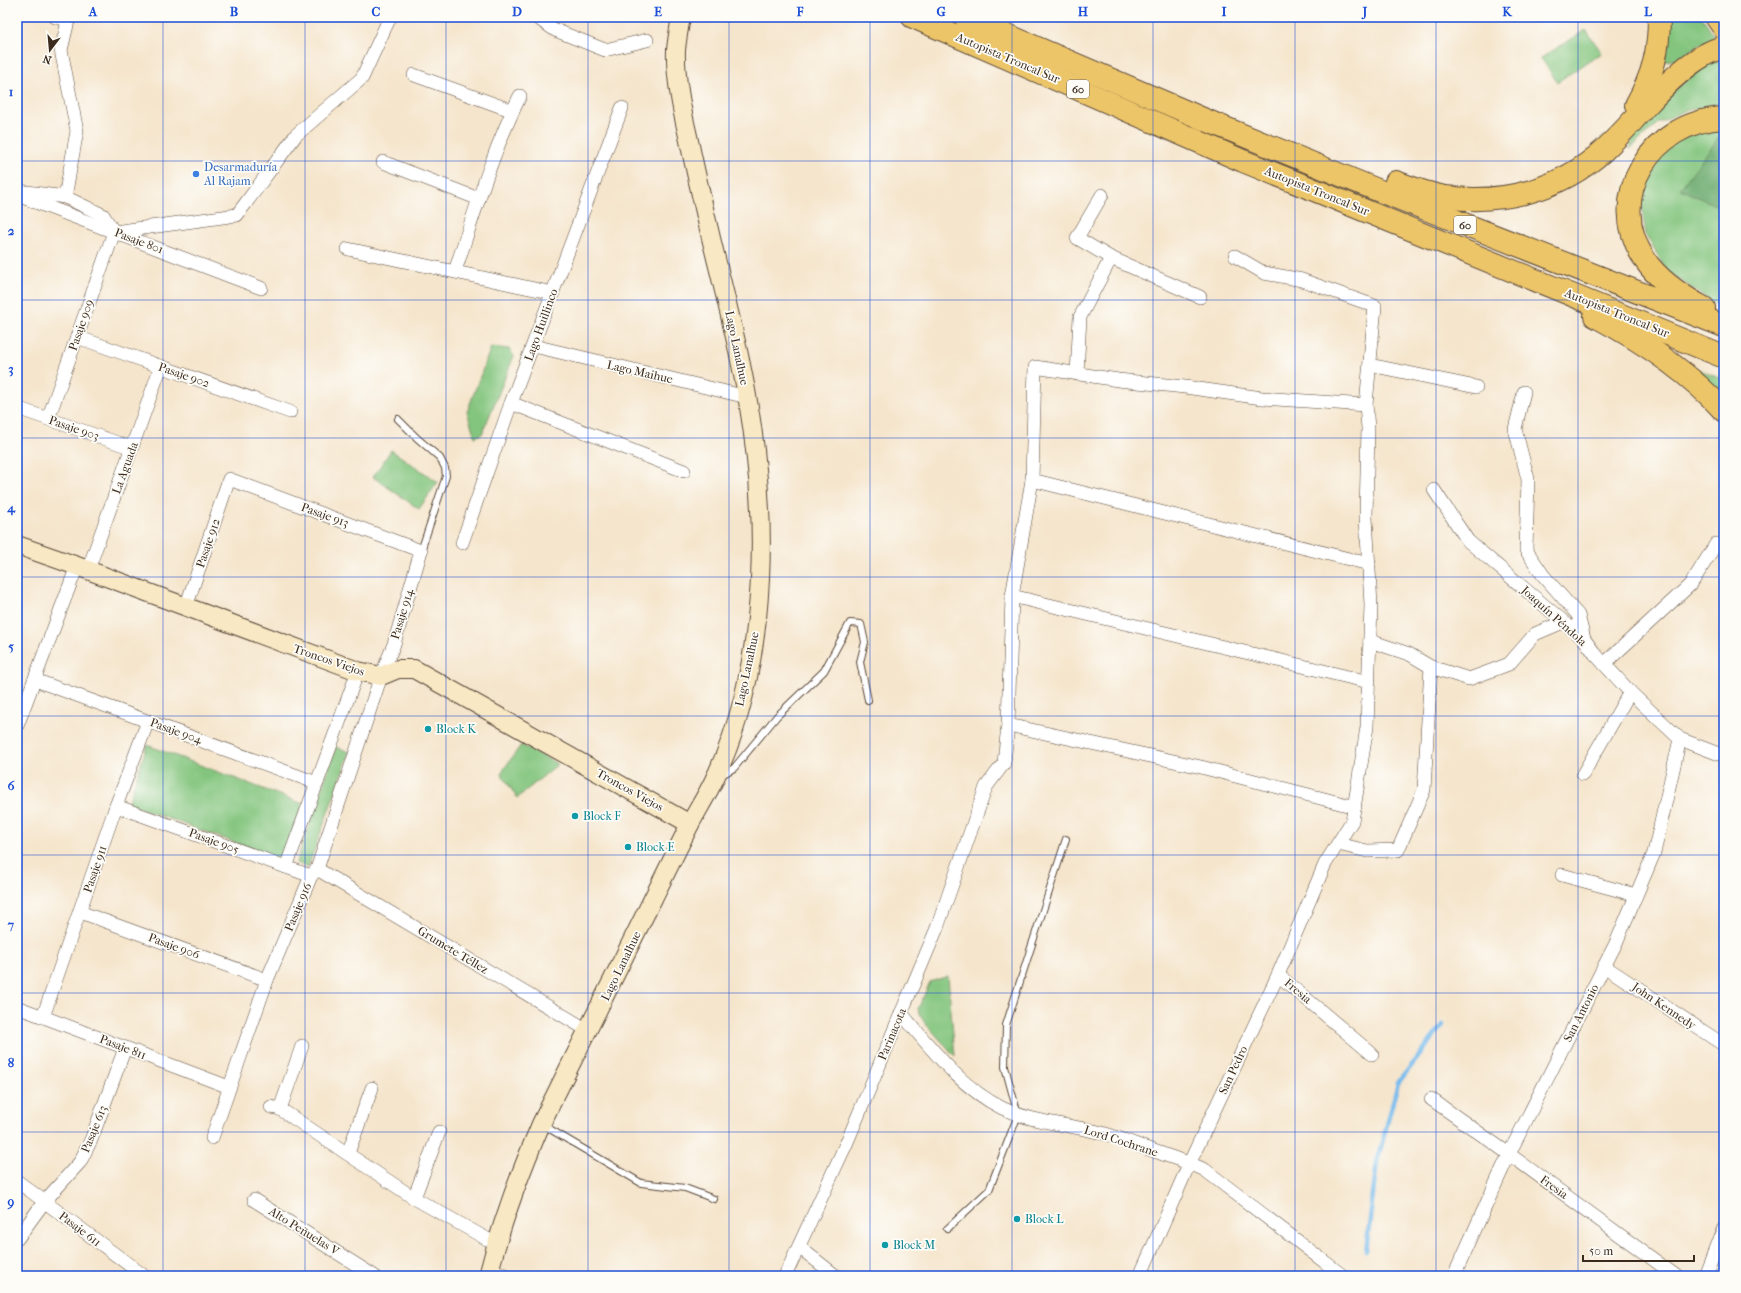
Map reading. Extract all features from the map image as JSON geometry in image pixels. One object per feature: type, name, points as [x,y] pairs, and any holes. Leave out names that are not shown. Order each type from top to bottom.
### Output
[{"type":"highway","name":"Autopista Troncal Sur","points":[[913,17],[1243,161],[1724,357]]},
{"type":"highway","name":"Autopista Troncal Sur","points":[[965,17],[1208,121],[1380,191],[1724,326]]},
{"type":"highway","points":[[1616,139],[1646,88],[1655,62],[1659,33],[1659,17]]},
{"type":"highway","points":[[1208,121],[1424,192],[1444,197],[1465,199],[1506,197],[1543,187],[1575,172],[1616,139],[1660,91],[1683,70],[1714,50],[1724,47]]},
{"type":"highway","points":[[1724,118],[1701,121],[1688,125],[1670,135],[1655,148],[1647,158],[1635,182],[1630,208],[1634,235],[1644,259],[1652,270],[1662,280],[1687,298],[1724,320]]},
{"type":"highway","points":[[1503,266],[1604,321],[1666,359],[1706,391],[1724,411]]},
{"type":"main road","name":"Lago Lanalhue","points":[[489,1272],[523,1165],[541,1124],[589,1031],[726,753],[743,696],[755,636],[759,604],[760,572],[759,482],[747,397],[680,102],[676,52],[681,17]]},
{"type":"main road","points":[[1715,17],[1724,30]]},
{"type":"main road","name":"Troncos Viejos","points":[[17,544],[358,671],[381,676],[398,669],[414,669],[690,824]]},
{"type":"street","points":[[55,17],[69,18],[61,50],[77,131],[66,197]]},
{"type":"street","points":[[17,190],[66,197],[103,216],[114,232],[237,214],[296,135],[362,78],[390,17]]},
{"type":"street","points":[[536,17],[555,30],[605,50],[647,40]]},
{"type":"street","points":[[414,75],[512,111]]},
{"type":"street","points":[[455,271],[479,199],[512,111],[520,96]]},
{"type":"street","name":"Lago Huillinco","points":[[462,544],[511,403],[534,346],[622,108]]},
{"type":"street","points":[[383,162],[479,199]]},
{"type":"street","name":"Pasaje 801","points":[[17,195],[261,288]]},
{"type":"street","points":[[1102,195],[1077,238],[1111,258],[1200,297]]},
{"type":"street","name":"Pasaje 909","points":[[48,419],[114,232]]},
{"type":"street","points":[[348,249],[553,293]]},
{"type":"street","name":"San Pedro","points":[[1140,1276],[1190,1162],[1278,975],[1325,864],[1352,821],[1367,727],[1371,605],[1366,517],[1368,428],[1366,405],[1375,306],[1302,280],[1264,273],[1235,256]]},
{"type":"street","points":[[1111,258],[1080,317],[1077,374],[1262,398],[1366,405]]},
{"type":"street","name":"Pasaje 902","points":[[77,337],[290,412]]},
{"type":"street","name":"Lago Maihue","points":[[534,346],[747,397]]},
{"type":"street","points":[[1370,365],[1476,387]]},
{"type":"street","name":"La Aguada","points":[[17,726],[132,448],[161,366]]},
{"type":"street","name":"Parinacota","points":[[785,1276],[847,1142],[936,928],[986,787],[1004,764],[1008,725],[1012,596],[1032,480],[1035,367],[1077,374]]},
{"type":"street","points":[[1524,392],[1515,429],[1528,479],[1526,550],[1543,574],[1578,615],[1584,639]]},
{"type":"street","points":[[511,403],[684,471]]},
{"type":"street","name":"Pasaje 903","points":[[17,408],[132,448]]},
{"type":"street","name":"Pasaje 913","points":[[229,480],[421,551]]},
{"type":"street","name":"Pasaje 912","points":[[186,607],[229,480]]},
{"type":"street","points":[[1032,480],[1369,564]]},
{"type":"street","name":"Joaquín Péndola","points":[[1434,490],[1468,541],[1584,639],[1604,664],[1630,692],[1680,739],[1724,756]]},
{"type":"street","points":[[1604,664],[1691,584],[1716,544],[1724,544]]},
{"type":"street","name":"Pasaje 914","points":[[381,676],[394,644],[421,551]]},
{"type":"street","points":[[1012,596],[1369,682]]},
{"type":"street","points":[[1370,641],[1409,654],[1431,666],[1470,679],[1509,664],[1535,634],[1563,622]]},
{"type":"street","points":[[1338,844],[1367,851],[1398,850],[1424,790],[1431,666]]},
{"type":"street","points":[[286,867],[358,671]]},
{"type":"street","name":"Pasaje 916","points":[[212,1138],[267,980],[314,872],[381,676]]},
{"type":"street","name":"Pasaje 904","points":[[35,680],[317,783]]},
{"type":"street","points":[[1583,774],[1630,692]]},
{"type":"street","name":"Pasaje 911","points":[[43,1017],[116,806],[148,721]]},
{"type":"street","points":[[1008,725],[1201,767],[1355,807]]},
{"type":"street","name":"San Antonio","points":[[1454,1276],[1509,1154],[1604,966],[1654,853],[1680,739]]},
{"type":"street","name":"Pasaje 905","points":[[116,806],[286,867],[314,872]]},
{"type":"street","name":"Grumete Téllez","points":[[314,872],[589,1031]]},
{"type":"street","points":[[1562,875],[1636,895]]},
{"type":"street","name":"Pasaje 906","points":[[80,912],[267,980]]},
{"type":"street","name":"John Kennedy","points":[[1604,966],[1724,1045]]},
{"type":"street","name":"Fresia","points":[[1278,975],[1372,1054]]},
{"type":"street","name":"Pasaje 811","points":[[17,1007],[229,1087]]},
{"type":"street","name":"Lord Cochrane","points":[[901,1013],[950,1070],[984,1098],[1018,1115],[1103,1133],[1176,1159],[1190,1162],[1205,1170],[1343,1276]]},
{"type":"street","points":[[302,1046],[275,1108],[414,1198],[487,1239],[497,1243]]},
{"type":"street","name":"Pasaje 613","points":[[17,1239],[44,1202],[80,1162],[91,1140],[125,1048]]},
{"type":"street","points":[[348,1154],[372,1088]]},
{"type":"street","name":"Fresia","points":[[1431,1099],[1676,1276]]},
{"type":"street","points":[[414,1198],[439,1132]]},
{"type":"street","name":"Pasaje 611","points":[[17,1181],[144,1276]]},
{"type":"street","name":"Alto Peñuelas V","points":[[254,1200],[374,1276]]},
{"type":"street","points":[[1705,1276],[1722,1236]]},
{"type":"street","points":[[798,1247],[836,1276]]},
{"type":"street","points":[[489,1272],[506,1276]]},
{"type":"lane","points":[[398,418],[417,438],[440,458],[445,468],[446,476],[421,551]]},
{"type":"lane","points":[[714,780],[734,768],[776,716],[824,671],[850,623],[860,624],[865,642],[860,662],[868,700]]},
{"type":"lane","points":[[947,1229],[989,1190],[1018,1115],[1005,1067],[1006,1025],[1066,839]]},
{"type":"lane","points":[[541,1124],[641,1183],[685,1188],[714,1199]]},
{"type":"green space","points":[[1671,17],[1702,17],[1715,36],[1676,59],[1664,62]]},
{"type":"green space","points":[[1586,30],[1602,53],[1557,82],[1541,58]]},
{"type":"green space","points":[[1711,59],[1722,63],[1724,66],[1724,104],[1684,111],[1658,123],[1630,149],[1635,124]]},
{"type":"green space","points":[[1713,129],[1724,131],[1724,308],[1711,302],[1666,270],[1646,235],[1640,197],[1654,163],[1679,138]]},
{"type":"green space","points":[[1719,137],[1724,137],[1724,209],[1680,189]]},
{"type":"green space","points":[[491,347],[509,349],[514,356],[482,434],[475,437],[467,412]]},
{"type":"green space","points":[[1683,363],[1724,380],[1724,403]]},
{"type":"green space","points":[[391,450],[438,482],[419,509],[373,477]]},
{"type":"green space","points":[[147,745],[303,804],[283,860],[128,804]]},
{"type":"green space","points":[[521,745],[558,764],[517,798],[501,773]]},
{"type":"green space","points":[[336,747],[350,752],[308,867],[296,863]]},
{"type":"green space","points":[[948,976],[955,1056],[924,1022],[918,1009],[930,982]]},
{"type":"waterway","points":[[1366,1251],[1377,1162],[1398,1083],[1443,1025]]},
{"type":"place","name":"Desarmaduría Al Rajam","points":[[196,174]]},
{"type":"place","name":"Block K","points":[[428,729]]},
{"type":"place","name":"Block F","points":[[575,816]]},
{"type":"place","name":"Block E","points":[[628,847]]},
{"type":"place","name":"Block L","points":[[1017,1219]]},
{"type":"place","name":"Block M","points":[[885,1245]]}]
